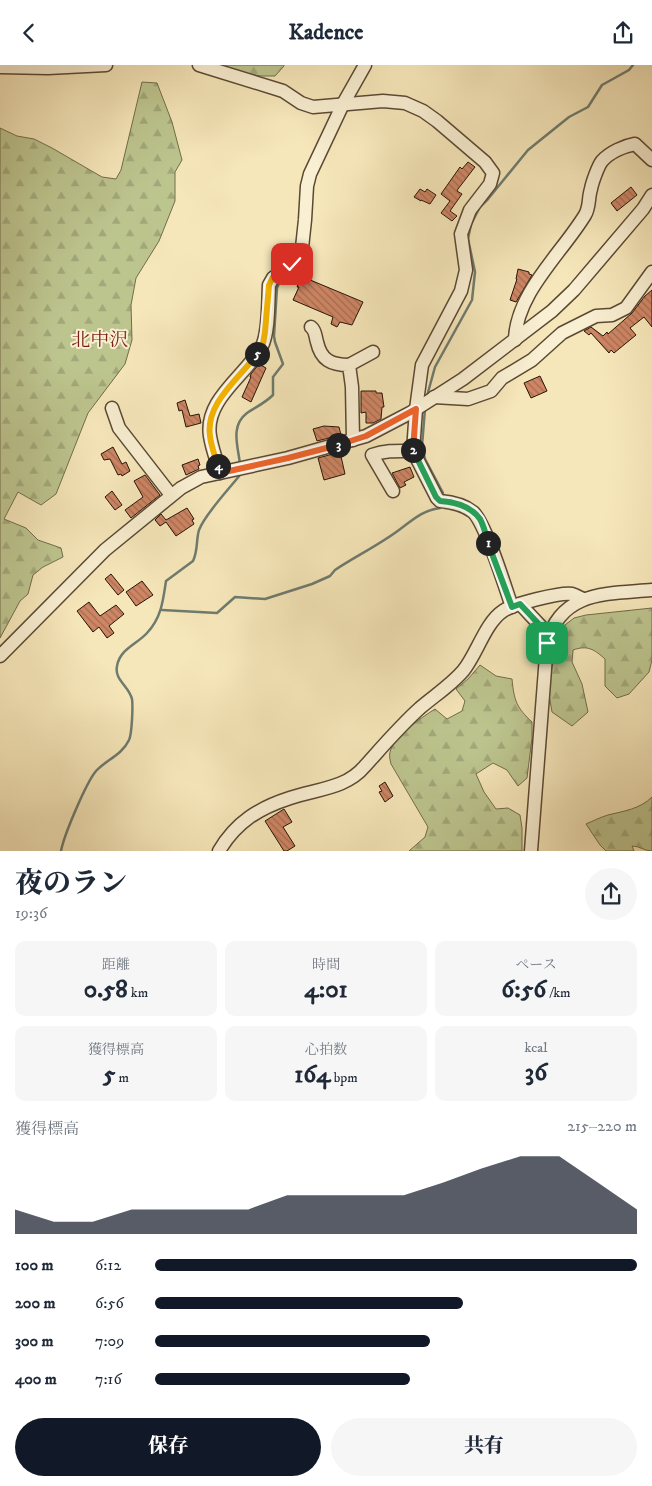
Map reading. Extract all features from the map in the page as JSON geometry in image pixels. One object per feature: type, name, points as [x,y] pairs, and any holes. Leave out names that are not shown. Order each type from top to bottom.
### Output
[{"type":"street","points":[[7,66],[48,68],[106,65]]},
{"type":"street","points":[[199,65],[283,91],[307,105],[322,107],[383,101],[405,103],[423,111],[485,161],[492,173],[490,184],[470,210],[461,234],[466,263],[465,280],[422,365],[413,451],[436,497],[440,501],[452,501],[465,507],[480,519],[516,605],[549,635]]},
{"type":"street","points":[[220,473],[210,435],[210,421],[220,399],[256,356],[263,344],[269,285],[273,277],[301,257],[306,220],[307,186],[310,174],[343,104],[365,65]]},
{"type":"street","points":[[515,340],[516,326],[528,297],[545,269],[586,214],[591,189],[602,162],[624,146],[635,144],[652,160]]},
{"type":"street","points":[[0,656],[105,550],[171,495],[190,482],[201,477],[288,458],[366,436],[416,409],[463,379],[552,311],[574,290],[643,209],[652,195]]},
{"type":"street","points":[[434,397],[468,399],[491,391],[502,378],[532,360],[562,333],[596,316],[612,315],[626,308],[652,271]]},
{"type":"street","points":[[311,327],[315,330],[320,351],[327,360],[336,365],[349,365],[373,352]]},
{"type":"street","points":[[349,365],[352,387],[353,440]]},
{"type":"street","points":[[112,408],[119,427],[171,495]]},
{"type":"street","points":[[392,491],[372,455],[382,451],[413,451]]},
{"type":"street","points":[[531,851],[545,663],[549,635],[559,617],[568,608],[583,599],[598,595],[652,590]]},
{"type":"street","points":[[219,851],[242,822],[255,813],[290,798],[336,786],[364,767],[396,731],[463,671],[499,614],[516,605],[562,594],[572,594],[583,599]]},
{"type":"green space","points":[[226,65],[284,66],[275,76],[261,76],[231,71]]},
{"type":"green space","points":[[142,82],[157,83],[172,122],[182,160],[175,172],[175,201],[159,241],[136,278],[131,305],[132,340],[125,364],[88,413],[56,494],[41,505],[18,492],[4,519],[26,528],[38,540],[61,548],[63,557],[43,567],[33,575],[28,594],[20,601],[0,638],[0,128],[17,136],[34,139],[102,177],[116,179],[121,170]]},
{"type":"green space","points":[[652,608],[652,660],[649,672],[629,694],[617,698],[605,686],[605,659],[590,649],[573,650],[572,662],[582,684],[588,712],[572,726],[552,712],[548,689],[552,641],[565,625],[574,618],[586,615]]},
{"type":"green space","points":[[480,665],[496,676],[512,679],[517,703],[532,722],[527,778],[518,786],[507,770],[493,763],[476,774],[484,792],[496,809],[508,808],[520,815],[522,851],[409,851],[425,837],[428,827],[391,764],[390,752],[402,734],[435,709],[447,719],[462,711],[465,701],[456,689]]},
{"type":"green space","points":[[652,797],[652,851],[632,846],[634,851],[606,851],[586,824],[605,816],[637,807]]},
{"type":"building","points":[[468,162],[475,167],[457,191],[462,194],[450,211],[457,216],[452,221],[441,213],[450,201],[441,194],[460,167],[462,169]]},
{"type":"building","points":[[631,187],[637,195],[617,211],[611,203]]},
{"type":"building","points":[[420,189],[425,192],[427,189],[436,195],[430,204],[414,197]]},
{"type":"building","points":[[518,269],[529,272],[532,275],[516,302],[510,300],[517,279]]},
{"type":"building","points":[[303,277],[363,302],[352,325],[340,322],[337,327],[331,324],[333,317],[293,300],[300,280]]},
{"type":"building","points":[[652,290],[652,327],[644,317],[630,328],[636,335],[614,353],[611,350],[609,353],[591,333],[589,335],[584,331],[591,327],[603,336],[607,332],[608,334],[632,313]]},
{"type":"building","points":[[259,364],[266,368],[251,402],[242,397],[251,374]]},
{"type":"building","points":[[540,376],[547,391],[531,398],[524,383]]},
{"type":"building","points":[[361,391],[382,393],[384,407],[382,407],[381,419],[373,423],[366,423],[366,412],[361,413]]},
{"type":"building","points":[[185,400],[190,416],[199,414],[201,423],[186,427],[182,410],[179,411],[177,403]]},
{"type":"building","points":[[324,426],[339,427],[341,435],[317,441],[313,429]]},
{"type":"building","points":[[113,447],[122,464],[126,462],[130,471],[122,476],[121,474],[118,475],[110,459],[104,460],[101,454]]},
{"type":"building","points":[[340,452],[345,474],[324,480],[318,458]]},
{"type":"building","points":[[198,459],[199,469],[186,475],[182,465]]},
{"type":"building","points":[[410,467],[414,477],[404,482],[406,485],[400,488],[392,473]]},
{"type":"building","points":[[145,475],[160,495],[131,518],[125,510],[143,497],[134,481]]},
{"type":"building","points":[[112,491],[122,505],[115,510],[105,497]]},
{"type":"building","points":[[187,508],[194,519],[192,520],[194,524],[176,536],[166,522],[160,526],[155,520],[161,514],[166,520]]},
{"type":"building","points":[[111,574],[124,590],[118,595],[105,579]]},
{"type":"building","points":[[142,581],[153,595],[136,606],[126,592]]},
{"type":"building","points":[[89,602],[100,616],[116,605],[124,614],[109,626],[114,633],[107,638],[99,627],[93,632],[77,611]]},
{"type":"building","points":[[385,782],[393,796],[385,802],[379,792],[382,791],[379,786]]},
{"type":"building","points":[[284,809],[292,822],[283,827],[295,846],[287,851],[284,851],[265,821]]},
{"type":"waterway","points":[[427,396],[435,367],[472,300],[475,272],[468,239],[471,224],[480,207],[528,150],[569,117],[588,107],[602,85],[629,70],[633,65]]},
{"type":"waterway","points":[[293,271],[299,266]]},
{"type":"waterway","points":[[240,464],[236,437],[238,424],[247,413],[273,395],[273,377],[283,364],[274,336],[277,288],[284,277]]},
{"type":"waterway","points":[[425,409],[422,446],[425,459],[443,493]]},
{"type":"waterway","points":[[61,851],[76,809],[92,777],[100,767],[122,750],[130,737],[132,699],[118,675],[117,666],[121,655],[152,627],[161,609],[166,581],[193,561],[202,524],[240,475],[240,472]]},
{"type":"waterway","points":[[162,610],[217,613],[235,597],[265,599],[312,584],[330,576],[335,570],[384,541],[418,516],[440,508]]},
{"type":"district","name":"北中沢","points":[[100,339]]},
{"type":"route","points":[[292,264],[273,277],[269,285],[263,344],[256,356],[220,399],[210,421],[210,435],[220,473],[288,458],[366,436],[416,409],[413,451],[429,485],[440,501],[452,501],[472,511],[480,519],[512,607],[520,604],[549,635],[547,643]]}]
